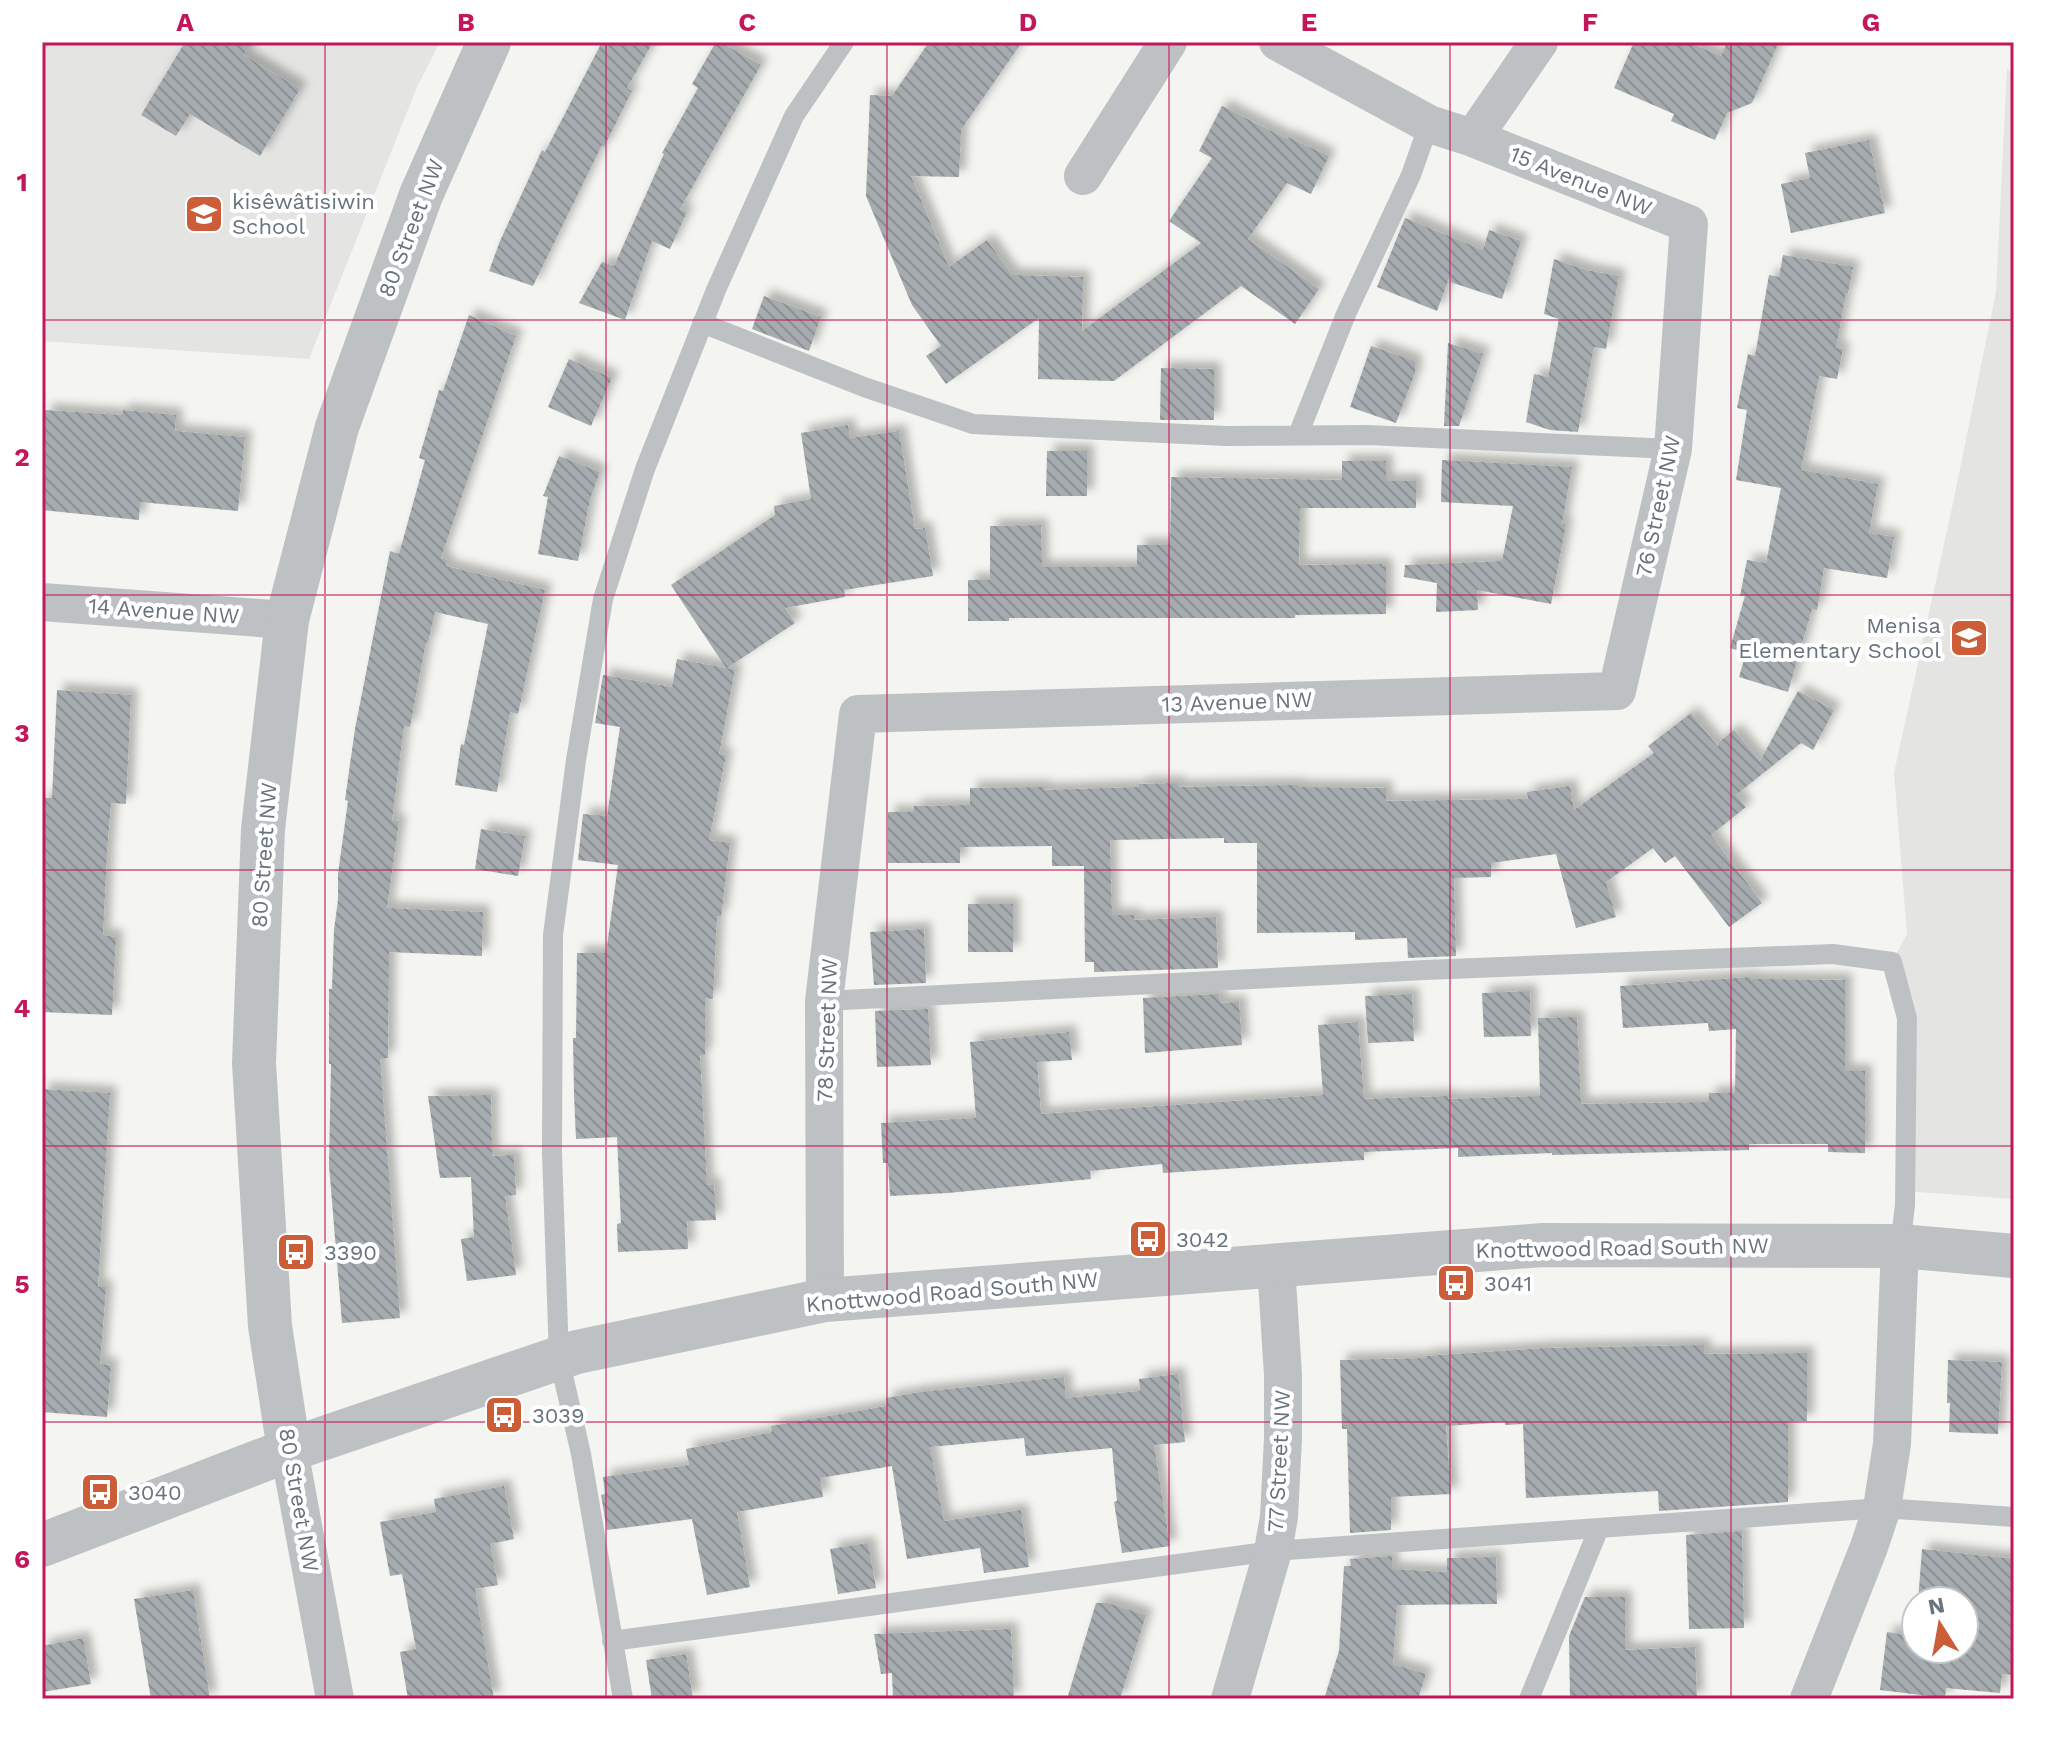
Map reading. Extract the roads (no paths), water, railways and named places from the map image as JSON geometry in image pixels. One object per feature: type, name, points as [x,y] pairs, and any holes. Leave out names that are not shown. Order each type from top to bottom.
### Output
[{"type":"street","name":"80 Street NW","points":[[335,1699],[289,1450],[270,1326],[254,1063],[263,829],[287,620],[337,427],[421,195],[489,42]]},
{"type":"street","points":[[1083,176],[1168,42]]},
{"type":"street","name":"15 Avenue NW","points":[[1278,42],[1429,124],[1473,138],[1689,224]]},
{"type":"street","points":[[1473,138],[1539,42]]},
{"type":"street","name":"76 Street NW","points":[[1617,691],[1673,449],[1689,224]]},
{"type":"street","name":"14 Avenue NW","points":[[42,602],[287,620]]},
{"type":"street","name":"13 Avenue NW","points":[[858,714],[1617,691]]},
{"type":"street","name":"78 Street NW","points":[[825,1300],[824,1001],[858,714]]},
{"type":"street","name":"Knottwood Road South NW","points":[[42,1545],[289,1450],[577,1352],[825,1300],[1543,1245],[1900,1246],[2014,1256]]},
{"type":"street","points":[[1809,1699],[1882,1508],[1892,1444],[1900,1246]]},
{"type":"street","name":"77 Street NW","points":[[1230,1699],[1273,1551],[1279,1517],[1283,1375],[1276,1265]]},
{"type":"lane","points":[[623,1699],[581,1454],[559,1358],[552,1152],[553,935],[576,760],[603,599],[645,469],[702,323],[794,116],[844,42]]},
{"type":"lane","points":[[1298,435],[1346,314],[1411,175],[1429,124]]},
{"type":"lane","points":[[702,323],[864,387],[973,424],[1226,436],[1367,435],[1673,449]]},
{"type":"lane","points":[[824,1001],[1410,971],[1833,954],[1892,962],[1907,1018],[1905,1205],[1900,1246]]},
{"type":"lane","points":[[612,1641],[1273,1551],[1882,1508],[2014,1517]]},
{"type":"lane","points":[[1529,1699],[1599,1528]]},
{"type":"place","name":"kisêwâtisiwin School","points":[[204,214]]},
{"type":"place","name":"Menisa Elementary School","points":[[1969,638]]},
{"type":"place","name":"3042","points":[[1148,1239]]},
{"type":"place","name":"3390","points":[[296,1252]]},
{"type":"place","name":"3041","points":[[1456,1283]]},
{"type":"place","name":"3039","points":[[504,1415]]},
{"type":"place","name":"3040","points":[[100,1492]]}]
